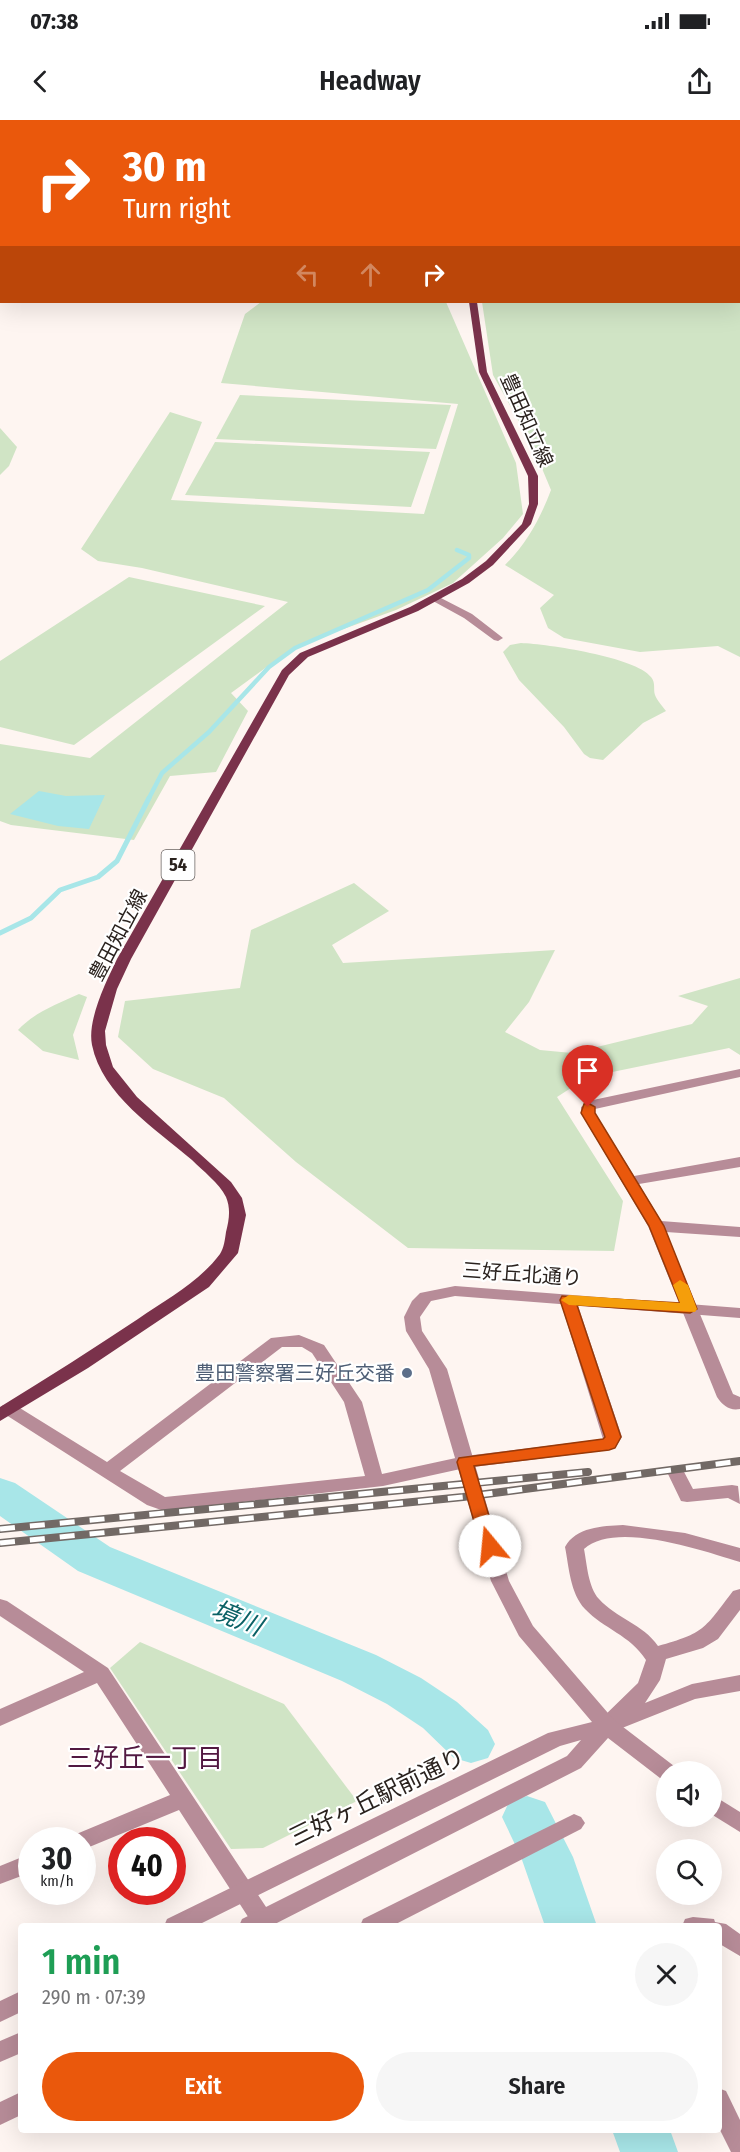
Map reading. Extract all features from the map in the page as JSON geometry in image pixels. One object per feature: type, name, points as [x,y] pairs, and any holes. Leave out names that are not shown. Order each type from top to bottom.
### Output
[{"type":"main road","name":"豊田知立線","points":[[4,1412],[82,1364],[203,1283],[230,1253],[238,1215],[234,1198],[226,1185],[213,1172],[132,1100],[116,1081],[106,1067],[99,1045],[100,1016],[124,959],[289,666],[327,645],[437,599],[476,576],[502,552],[528,522],[534,500],[532,476],[483,372],[473,303]]},
{"type":"street","points":[[437,599],[468,616],[498,638]]},
{"type":"street","points":[[740,1073],[592,1104],[588,1107],[588,1113],[656,1226],[726,1397],[734,1404],[740,1403]]},
{"type":"street","points":[[631,1181],[740,1162]]},
{"type":"street","points":[[656,1226],[740,1232]]},
{"type":"street","name":"三好丘北通り","points":[[656,1764],[607,1726],[526,1631],[500,1581],[438,1369],[414,1331],[412,1317],[418,1305],[426,1297],[455,1291],[740,1313]]},
{"type":"street","points":[[4,1412],[108,1471],[153,1500],[164,1504],[375,1480],[465,1462],[609,1444],[613,1437],[568,1300]]},
{"type":"street","points":[[108,1471],[277,1342],[295,1340],[310,1343],[318,1349],[352,1402],[375,1480]]},
{"type":"street","points":[[677,1474],[687,1496],[732,1491],[740,1498]]},
{"type":"street","points":[[0,1606],[101,1673],[245,1892],[256,1923],[574,1762],[649,1685],[655,1675],[656,1659],[643,1640],[592,1604],[583,1589],[574,1546],[585,1536],[600,1532],[640,1533],[694,1540],[740,1555]]},
{"type":"street","points":[[653,1655],[696,1643],[711,1635],[740,1596]]},
{"type":"street","points":[[0,1718],[101,1673]]},
{"type":"street","name":"三好ヶ丘駅前通り","points":[[181,1923],[555,1739],[607,1726],[692,1692],[740,1683]]},
{"type":"street","points":[[96,1835],[183,1799]]},
{"type":"street","points":[[722,1811],[740,1823]]},
{"type":"street","points":[[376,1923],[574,1823]]},
{"type":"street","points":[[0,1875],[18,1868]]},
{"type":"street","points":[[722,1934],[740,1946]]},
{"type":"street","points":[[0,2012],[18,2003]]},
{"type":"street","points":[[0,2052],[18,2043]]},
{"type":"street","points":[[0,2114],[18,2105]]},
{"type":"street","points":[[722,2108],[740,2146]]},
{"type":"green space","points":[[260,303],[446,303],[516,463],[523,514],[503,538],[453,583],[396,610],[294,647],[231,693],[248,711],[216,772],[170,776],[134,840],[11,825],[0,821],[0,744],[90,758],[288,602],[142,568],[98,561],[81,549],[170,412],[202,422],[171,500],[424,514],[458,404],[221,383],[245,314]]},
{"type":"green space","points":[[482,303],[740,303],[740,657],[718,646],[640,652],[564,638],[548,628],[540,608],[554,595],[505,565],[532,530],[551,490],[533,447],[493,375]]},
{"type":"green space","points":[[240,395],[451,405],[436,449],[216,439]]},
{"type":"green space","points":[[0,428],[17,447],[9,466],[0,475]]},
{"type":"green space","points":[[215,442],[430,452],[411,507],[185,495]]},
{"type":"green space","points":[[129,577],[265,606],[74,745],[0,727],[0,661]]},
{"type":"green space","points":[[521,643],[590,653],[628,663],[653,679],[655,695],[666,711],[643,723],[603,760],[590,758],[519,680],[503,652],[510,645]]},
{"type":"green space","points":[[354,883],[389,911],[332,945],[343,963],[555,950],[529,1002],[505,1032],[540,1050],[572,1053],[692,1024],[708,1006],[678,996],[740,978],[740,1055],[729,1048],[588,1077],[557,1097],[623,1201],[614,1251],[408,1248],[296,1162],[224,1098],[153,1069],[118,1037],[125,1001],[240,988],[251,930]]},
{"type":"green space","points":[[79,994],[87,997],[73,1035],[79,1060],[43,1051],[18,1030],[39,1013]]},
{"type":"green space","points":[[140,1642],[284,1704],[357,1801],[263,1848],[231,1849],[110,1668]]},
{"type":"water","points":[[39,791],[66,796],[105,795],[89,829],[58,826],[10,814]]},
{"type":"waterway","points":[[148,800],[162,773],[209,732],[269,667],[295,648],[428,590],[469,558],[469,555],[457,550]]},
{"type":"waterway","points":[[0,933],[31,918],[60,890],[98,877],[117,861],[149,798]]},
{"type":"waterway","name":"境川","points":[[0,1494],[94,1559],[359,1668],[404,1691],[440,1715],[471,1744]]},
{"type":"waterway","name":"境川","points":[[527,1817],[547,1857],[570,1923]]},
{"type":"waterway","name":"境川","points":[[642,2133],[649,2152]]},
{"type":"railway","points":[[0,1543],[463,1497],[740,1461]]},
{"type":"railway","points":[[0,1529],[588,1472]]},
{"type":"slow traffic","points":[[569,1300],[690,1309],[680,1285]]},
{"type":"place","name":"豊田警察署三好丘交番","points":[[407,1373]]},
{"type":"district","name":"三好丘一丁目","points":[[145,1758]]},
{"type":"route","points":[[490,1546],[465,1462],[609,1444],[613,1437],[568,1300],[690,1309],[656,1226],[588,1113],[588,1107]]}]
